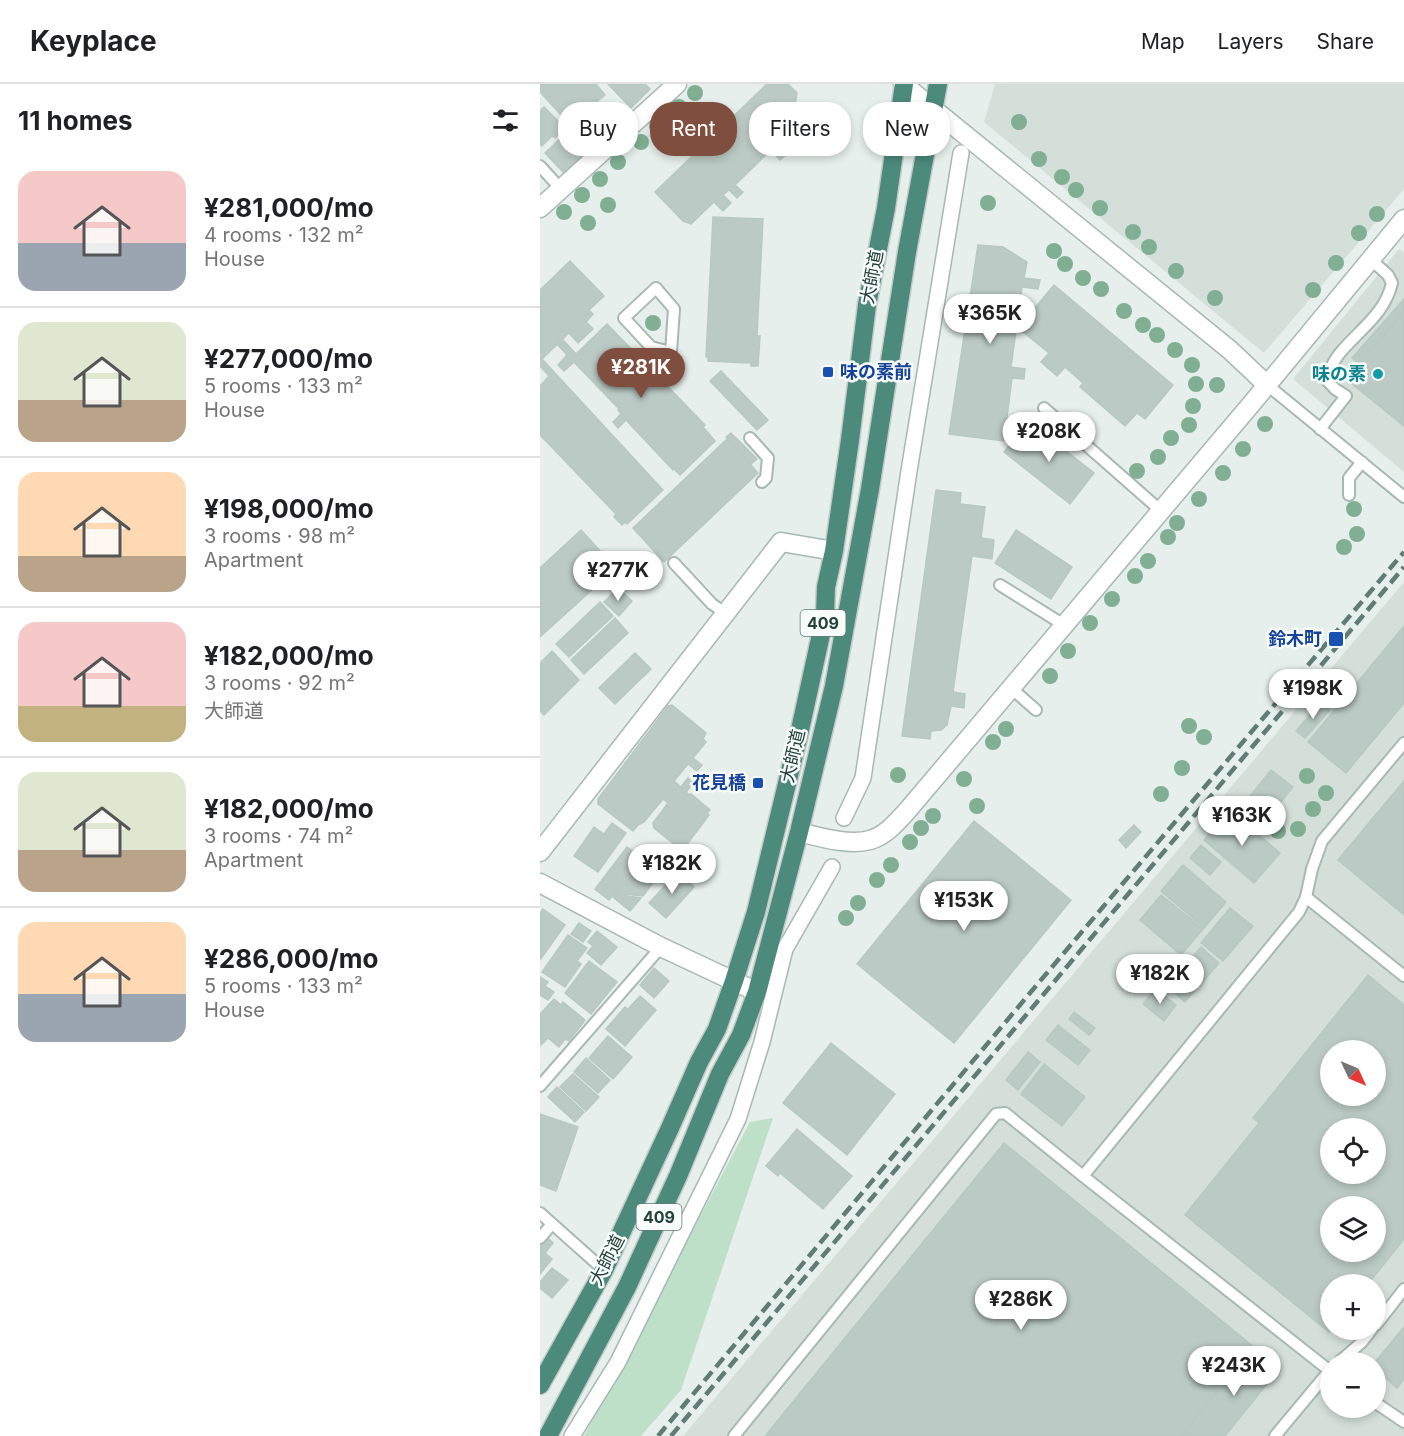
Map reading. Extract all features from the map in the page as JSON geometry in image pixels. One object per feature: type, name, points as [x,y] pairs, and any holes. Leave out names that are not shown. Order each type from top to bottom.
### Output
[{"type":"highway","name":"大師道","points":[[540,1385],[604,1270],[699,1062],[717,1029],[756,912],[825,616],[826,587],[834,551],[867,305],[886,208],[903,84]]},
{"type":"highway","name":"大師道","points":[[934,102],[938,84]]},
{"type":"highway","name":"大師道","points":[[548,1436],[627,1287],[678,1176],[720,1074],[741,1035],[757,992],[820,745],[852,591],[924,156]]},
{"type":"street","points":[[540,208],[676,84]]},
{"type":"street","points":[[903,84],[925,102]]},
{"type":"street","points":[[950,123],[1230,350],[1266,384]]},
{"type":"street","points":[[844,818],[863,778],[909,471],[961,153]]},
{"type":"street","points":[[799,832],[842,841],[870,840],[887,831],[908,812],[1404,219]]},
{"type":"street","points":[[540,852],[782,542],[834,551]]},
{"type":"street","points":[[572,1436],[618,1362],[738,1119],[762,1042],[785,949],[832,867]]},
{"type":"street","points":[[540,883],[661,947],[757,992]]},
{"type":"lane","points":[[540,166],[561,189]]},
{"type":"lane","points":[[1320,429],[1346,396],[1335,389],[1325,378],[1338,355],[1376,315],[1389,297],[1392,283],[1388,275],[1370,259]]},
{"type":"lane","points":[[656,288],[674,309],[671,352],[651,347],[624,318],[656,288]]},
{"type":"lane","points":[[1266,384],[1404,497]]},
{"type":"lane","points":[[1044,408],[1160,510]]},
{"type":"lane","points":[[750,438],[768,458],[766,478],[762,482]]},
{"type":"lane","points":[[1349,495],[1349,478],[1362,462]]},
{"type":"lane","points":[[674,562],[712,604],[725,613]]},
{"type":"lane","points":[[1000,585],[1064,625]]},
{"type":"lane","points":[[1011,688],[1036,710]]},
{"type":"lane","points":[[1083,1176],[1299,912],[1306,897],[1312,869],[1322,841],[1402,749]]},
{"type":"lane","points":[[1306,897],[1404,976]]},
{"type":"lane","points":[[540,1086],[661,947]]},
{"type":"lane","points":[[734,1436],[996,1114],[1005,1113],[1320,1362]]},
{"type":"lane","points":[[540,1213],[604,1270]]},
{"type":"lane","points":[[540,1238],[552,1224]]},
{"type":"lane","points":[[1386,1312],[1404,1289]]},
{"type":"lane","points":[[1350,1352],[1364,1340]]},
{"type":"lane","points":[[1275,1436],[1320,1382]]},
{"type":"lane","points":[[1386,1409],[1404,1422]]},
{"type":"shaded area","points":[[995,84],[1404,84],[1404,189],[1264,353],[984,122]]},
{"type":"shaded area","points":[[1399,249],[1404,253],[1404,472],[1293,379]]},
{"type":"shaded area","points":[[1404,582],[1404,1436],[683,1436]]},
{"type":"green space","points":[[773,1118],[681,1390],[641,1436],[584,1436],[750,1122]]},
{"type":"building","points":[[540,84],[596,84],[605,95],[597,102],[558,102],[558,112],[540,92]]},
{"type":"building","points":[[608,84],[645,84],[650,89],[637,102],[625,102]]},
{"type":"building","points":[[767,84],[788,84],[797,93],[796,102],[749,102],[749,156],[765,156],[735,185],[743,192],[737,198],[729,190],[723,195],[731,203],[723,211],[714,202],[691,224],[683,221],[655,192],[692,156],[737,156],[737,113]]},
{"type":"building","points":[[544,107],[558,121],[558,135],[555,138],[552,136],[542,146],[540,144],[540,111]]},
{"type":"building","points":[[558,141],[558,156],[583,156],[564,173],[545,153]]},
{"type":"building","points":[[713,217],[763,219],[757,336],[760,336],[758,366],[751,366],[751,363],[708,361],[706,357]]},
{"type":"building","points":[[978,245],[1003,247],[1027,262],[1024,278],[1040,280],[1038,289],[1022,287],[1011,367],[1025,369],[1024,379],[1012,378],[1004,441],[949,434]]},
{"type":"building","points":[[570,261],[604,296],[589,310],[593,314],[586,322],[593,329],[578,343],[569,333],[540,361],[540,290]]},
{"type":"building","points":[[1054,285],[1173,385],[1145,419],[1137,413],[1125,426],[1080,387],[1083,383],[1065,367],[1057,376],[1041,362],[1049,353],[1018,328]]},
{"type":"building","points":[[1404,299],[1404,312],[1359,364],[1352,358]]},
{"type":"building","name":"味の素","points":[[1404,312],[1404,426],[1346,379]]},
{"type":"building","points":[[607,324],[705,425],[703,427],[715,441],[680,475],[626,420],[618,428],[613,422],[621,414],[619,409],[574,362],[564,371],[558,365],[567,355],[557,344],[563,340],[576,354]]},
{"type":"building","points":[[542,359],[663,490],[627,524],[625,522],[622,525],[614,517],[616,514],[540,435],[540,386],[549,376],[540,366]]},
{"type":"building","points":[[721,371],[768,420],[757,430],[710,381]]},
{"type":"building","points":[[1028,421],[1094,473],[1070,504],[1004,452]]},
{"type":"building","points":[[731,433],[757,459],[751,464],[726,437]]},
{"type":"building","points":[[727,439],[758,473],[664,562],[633,528]]},
{"type":"building","points":[[936,490],[961,493],[960,504],[985,507],[981,538],[994,540],[992,559],[972,556],[953,692],[965,694],[964,708],[951,706],[947,725],[941,730],[931,731],[930,739],[902,736]]},
{"type":"building","points":[[581,530],[616,568],[540,637],[540,568]]},
{"type":"building","points":[[1016,530],[1072,567],[1051,599],[995,563]]},
{"type":"building","points":[[618,588],[632,601],[619,616],[604,602]]},
{"type":"building","points":[[600,602],[613,616],[569,657],[556,644]]},
{"type":"building","points":[[615,618],[628,633],[584,674],[571,660]]},
{"type":"building","points":[[1404,626],[1404,703],[1346,773],[1308,742]]},
{"type":"building","points":[[552,651],[579,680],[544,715],[540,711],[540,663]]},
{"type":"building","points":[[635,653],[651,669],[615,704],[599,688]]},
{"type":"building","points":[[1321,702],[1330,710],[1305,738],[1296,731]]},
{"type":"building","points":[[672,705],[706,733],[703,739],[706,742],[693,758],[702,765],[697,771],[688,764],[674,781],[681,787],[688,778],[693,783],[686,792],[710,810],[707,813],[709,815],[685,847],[680,849],[654,828],[653,823],[668,803],[663,799],[644,822],[633,831],[598,804],[598,799],[668,706]]},
{"type":"building","points":[[1271,770],[1293,787],[1268,818],[1246,801]]},
{"type":"building","points":[[1404,781],[1404,915],[1338,860]]},
{"type":"building","points":[[1230,811],[1280,853],[1254,883],[1204,840]]},
{"type":"building","points":[[974,821],[1071,900],[954,1043],[857,964]]},
{"type":"building","points":[[612,823],[626,833],[598,872],[574,856],[594,827],[604,834]]},
{"type":"building","points":[[1134,825],[1141,832],[1126,848],[1119,840]]},
{"type":"building","points":[[1201,845],[1221,862],[1210,875],[1190,858]]},
{"type":"building","points":[[627,847],[658,870],[653,878],[655,880],[643,896],[614,893],[609,900],[595,889]]},
{"type":"building","points":[[1183,865],[1226,902],[1204,928],[1161,891]]},
{"type":"building","points":[[678,872],[694,887],[666,918],[649,903]]},
{"type":"building","points":[[615,894],[641,898],[630,911],[613,897]]},
{"type":"building","points":[[1161,895],[1203,929],[1181,955],[1140,920]]},
{"type":"building","points":[[1230,908],[1253,926],[1223,961],[1201,943]]},
{"type":"building","points":[[543,909],[565,925],[540,960],[540,913]]},
{"type":"building","points":[[579,923],[591,931],[583,942],[571,934]]},
{"type":"building","points":[[597,931],[617,947],[601,965],[587,953],[593,946],[588,942]]},
{"type":"building","points":[[568,935],[587,948],[577,961],[581,964],[565,987],[542,972]]},
{"type":"building","points":[[1201,947],[1219,963],[1185,1002],[1167,986]]},
{"type":"building","points":[[589,961],[617,982],[591,1014],[565,993]]},
{"type":"building","points":[[654,968],[669,981],[654,998],[640,985]]},
{"type":"building","points":[[1368,975],[1404,1005],[1404,1239],[1386,1262],[1386,1196],[1320,1196],[1320,1262],[1386,1262],[1376,1274],[1320,1274],[1320,1325],[1185,1215],[1259,1123],[1253,1118]]},
{"type":"building","points":[[540,977],[548,982],[545,986],[554,992],[548,1000],[540,995]]},
{"type":"building","points":[[1155,989],[1176,1005],[1164,1021],[1143,1004]]},
{"type":"building","points":[[640,996],[656,1010],[625,1046],[606,1029],[625,1007],[628,1009]]},
{"type":"building","points":[[554,999],[561,1005],[563,1002],[585,1020],[569,1041],[565,1039],[559,1047],[548,1038],[541,1045],[540,1014]]},
{"type":"building","points":[[1074,1012],[1095,1028],[1089,1035],[1069,1019]]},
{"type":"building","points":[[1058,1025],[1090,1050],[1078,1065],[1046,1040]]},
{"type":"building","points":[[608,1036],[632,1057],[613,1079],[589,1058]]},
{"type":"building","points":[[831,1043],[895,1094],[847,1155],[783,1103]]},
{"type":"building","points":[[1028,1052],[1040,1062],[1018,1090],[1006,1080]]},
{"type":"building","points":[[586,1058],[610,1080],[598,1093],[574,1072]]},
{"type":"building","points":[[1044,1064],[1085,1097],[1062,1126],[1021,1094]]},
{"type":"building","points":[[573,1074],[599,1097],[586,1111],[560,1087]]},
{"type":"building","points":[[557,1087],[584,1112],[575,1122],[548,1097]]},
{"type":"building","points":[[540,1114],[578,1127],[556,1191],[540,1185]]},
{"type":"building","points":[[797,1129],[852,1176],[823,1209],[780,1173],[778,1176],[766,1166]]},
{"type":"building","points":[[1004,1143],[1254,1347],[1181,1436],[765,1436]]},
{"type":"building","points":[[548,1238],[553,1243],[545,1253],[552,1259],[540,1274],[540,1247]]},
{"type":"building","points":[[552,1268],[568,1280],[552,1298],[540,1288],[540,1282]]},
{"type":"building","points":[[1404,1327],[1404,1379],[1397,1388],[1386,1379],[1386,1352],[1383,1352]]},
{"type":"building","points":[[1253,1347],[1279,1369],[1225,1436],[1181,1436]]},
{"type":"railway","points":[[658,1436],[1404,552]]},
{"type":"railway","points":[[671,1436],[1404,567]]},
{"type":"place","name":"味の素前","points":[[828,372]]},
{"type":"place","name":"味の素","points":[[1378,374]]},
{"type":"place","name":"鈴木町","points":[[1336,639]]},
{"type":"place","name":"花見橋","points":[[758,783]]}]
